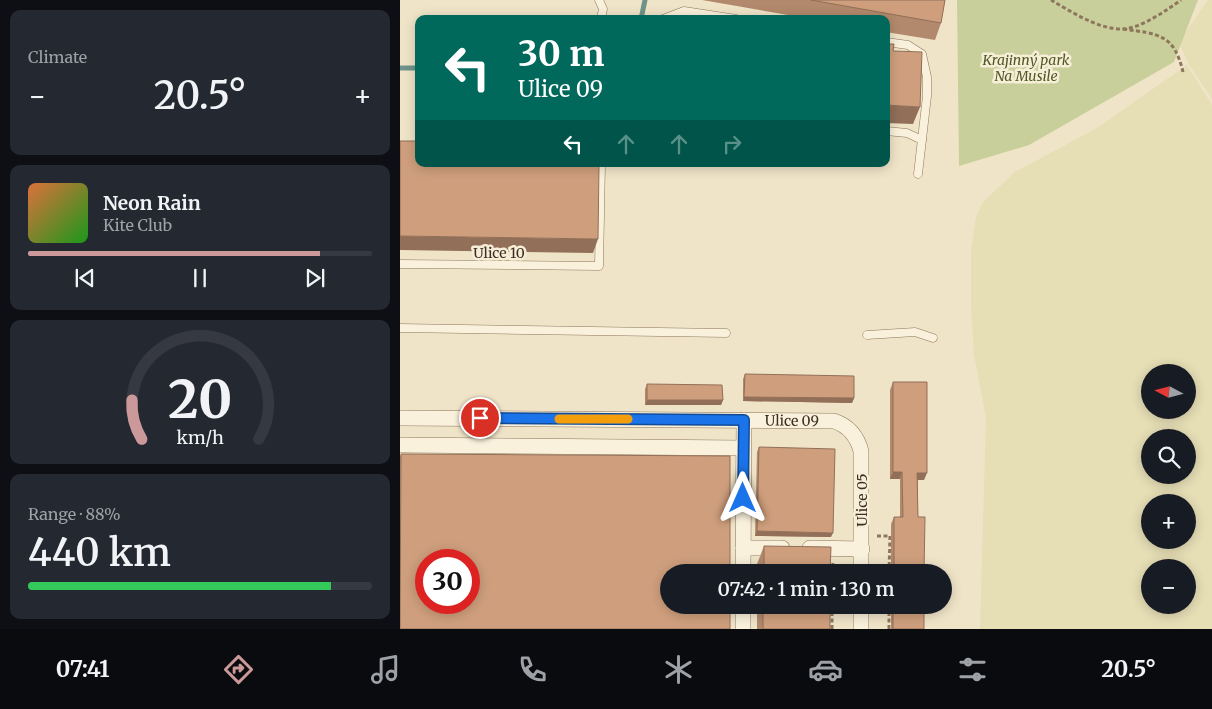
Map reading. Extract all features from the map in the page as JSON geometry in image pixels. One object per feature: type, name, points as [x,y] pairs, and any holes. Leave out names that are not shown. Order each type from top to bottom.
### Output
[{"type":"street","name":"Ulice 09","points":[[400,418],[822,420],[840,423],[851,431]]},
{"type":"street","points":[[743,564],[744,420]]},
{"type":"street","name":"Ulice 05","points":[[851,431],[857,437],[861,451],[862,564]]},
{"type":"street","points":[[400,445],[744,448]]},
{"type":"street","points":[[743,548],[832,548],[862,542]]},
{"type":"street","points":[[743,614],[743,629]]},
{"type":"street","points":[[861,614],[861,629]]},
{"type":"lane","points":[[599,0],[603,9],[602,15]]},
{"type":"lane","points":[[674,15],[684,11],[710,15]]},
{"type":"lane","points":[[890,43],[908,45],[922,54],[927,77],[918,174]]},
{"type":"lane","points":[[890,131],[907,133],[922,140]]},
{"type":"lane","name":"Ulice 10","points":[[400,264],[599,266],[602,167]]},
{"type":"lane","points":[[400,328],[726,333]]},
{"type":"lane","points":[[867,335],[915,332],[933,338]]},
{"type":"path","points":[[1051,0],[1090,22],[1150,32],[1166,40],[1176,48],[1183,72]]},
{"type":"path","points":[[1123,29],[1155,17],[1181,0]]},
{"type":"path","points":[[862,542],[890,536],[890,564]]},
{"type":"path","points":[[832,548],[832,564]]},
{"type":"path","points":[[832,614],[832,629]]},
{"type":"path","points":[[889,614],[889,629]]},
{"type":"shaded area","points":[[1208,0],[1212,0],[1212,99],[1188,63],[1179,42]]},
{"type":"shaded area","points":[[1187,65],[1212,105],[1212,629],[980,629],[986,418],[974,355],[971,306],[971,252],[976,217],[983,202],[1015,172],[1097,128]]},
{"type":"green space","name":"Krajinný park Na Musile","points":[[957,0],[1198,0],[1174,62],[1029,145],[959,166]]},
{"type":"building","points":[[811,0],[945,0],[941,23]]},
{"type":"building","points":[[890,44],[894,44],[893,51],[922,52],[920,107],[890,105]]},
{"type":"building","points":[[400,141],[415,141],[415,167],[599,167],[598,239],[400,236]]},
{"type":"building","points":[[745,374],[854,376],[854,398],[744,397]]},
{"type":"building","points":[[893,382],[927,382],[927,473],[917,473],[918,517],[925,517],[924,564],[894,564],[894,517],[903,517],[902,472],[893,472]]},
{"type":"building","points":[[647,384],[722,385],[723,400],[647,400]]},
{"type":"building","points":[[759,447],[835,449],[833,533],[757,531]]},
{"type":"building","points":[[401,454],[730,456],[730,564],[660,564],[660,614],[730,614],[730,629],[400,629]]},
{"type":"building","points":[[764,546],[831,547],[830,564],[764,564]]},
{"type":"building","points":[[763,614],[830,614],[830,629],[763,629]]},
{"type":"building","points":[[893,614],[924,614],[924,629],[893,629]]},
{"type":"waterway","points":[[642,15],[645,0]]},
{"type":"waterway","points":[[400,68],[415,68]]},
{"type":"slow traffic","points":[[559,419],[628,419]]},
{"type":"route","points":[[480,418],[744,420],[743,498]]}]
